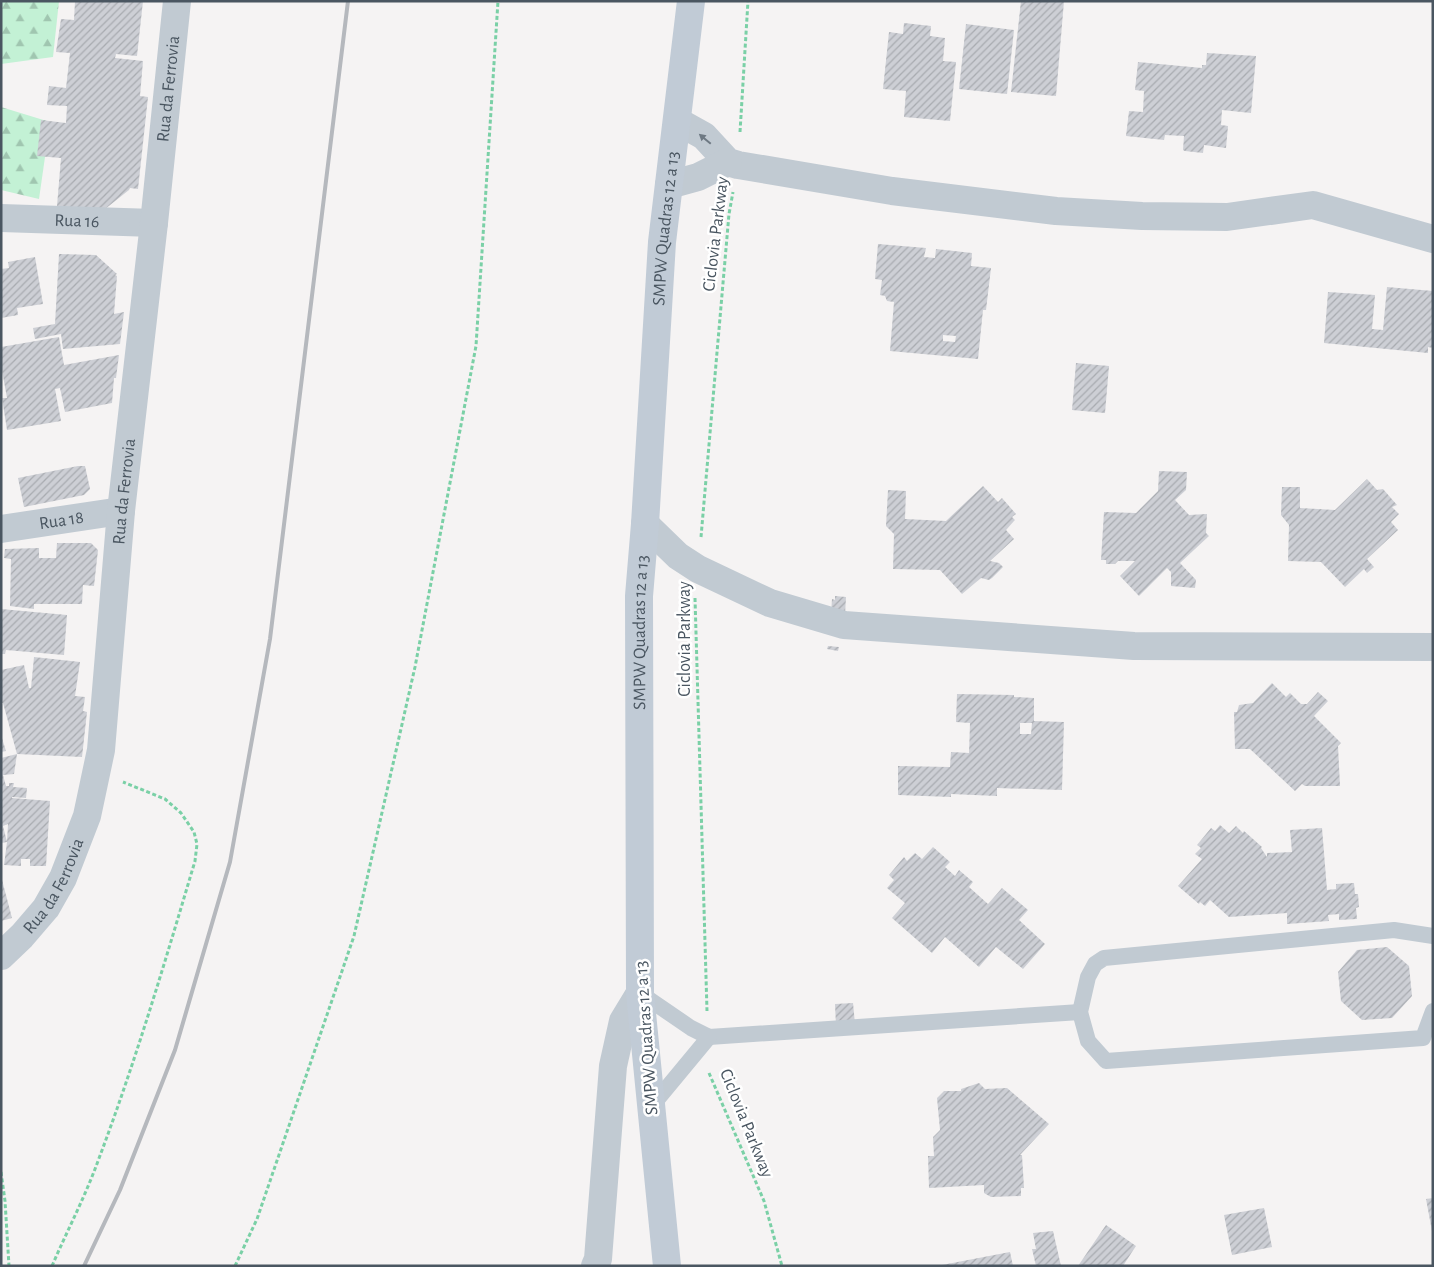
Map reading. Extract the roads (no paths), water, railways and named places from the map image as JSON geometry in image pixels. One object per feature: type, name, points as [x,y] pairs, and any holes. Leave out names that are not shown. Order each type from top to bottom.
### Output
[{"type":"street","name":"Rua da Ferrovia","points":[[1,956],[22,936],[46,908],[63,878],[87,816],[101,750],[121,511],[177,1]]},
{"type":"street","name":"SMPW Quadras 12 a 13","points":[[667,1266],[640,993],[639,596],[662,242],[691,1]]},
{"type":"street","points":[[677,121],[704,136],[733,163]]},
{"type":"street","points":[[669,185],[698,177],[733,163],[892,191],[1056,211],[1142,216],[1227,217],[1313,205],[1433,239]]},
{"type":"street","name":"Rua 16","points":[[1,218],[154,223]]},
{"type":"street","name":"Rua 18","points":[[1,529],[121,511]]},
{"type":"street","points":[[645,524],[678,556],[698,569],[770,603],[844,625],[1134,646],[1433,647]]},
{"type":"street","points":[[595,1266],[598,1259],[613,1066],[623,1022],[640,993]]},
{"type":"lane","points":[[1433,936],[1394,930],[1104,958],[1095,964],[1088,977],[1080,1012],[1088,1041],[1106,1061],[1423,1038],[1433,1011]]},
{"type":"lane","points":[[640,993],[691,1028],[708,1037],[1080,1012]]},
{"type":"lane","points":[[650,1107],[708,1037]]},
{"type":"railway","points":[[84,1266],[120,1190],[175,1050],[230,862],[270,639],[348,1]]}]
